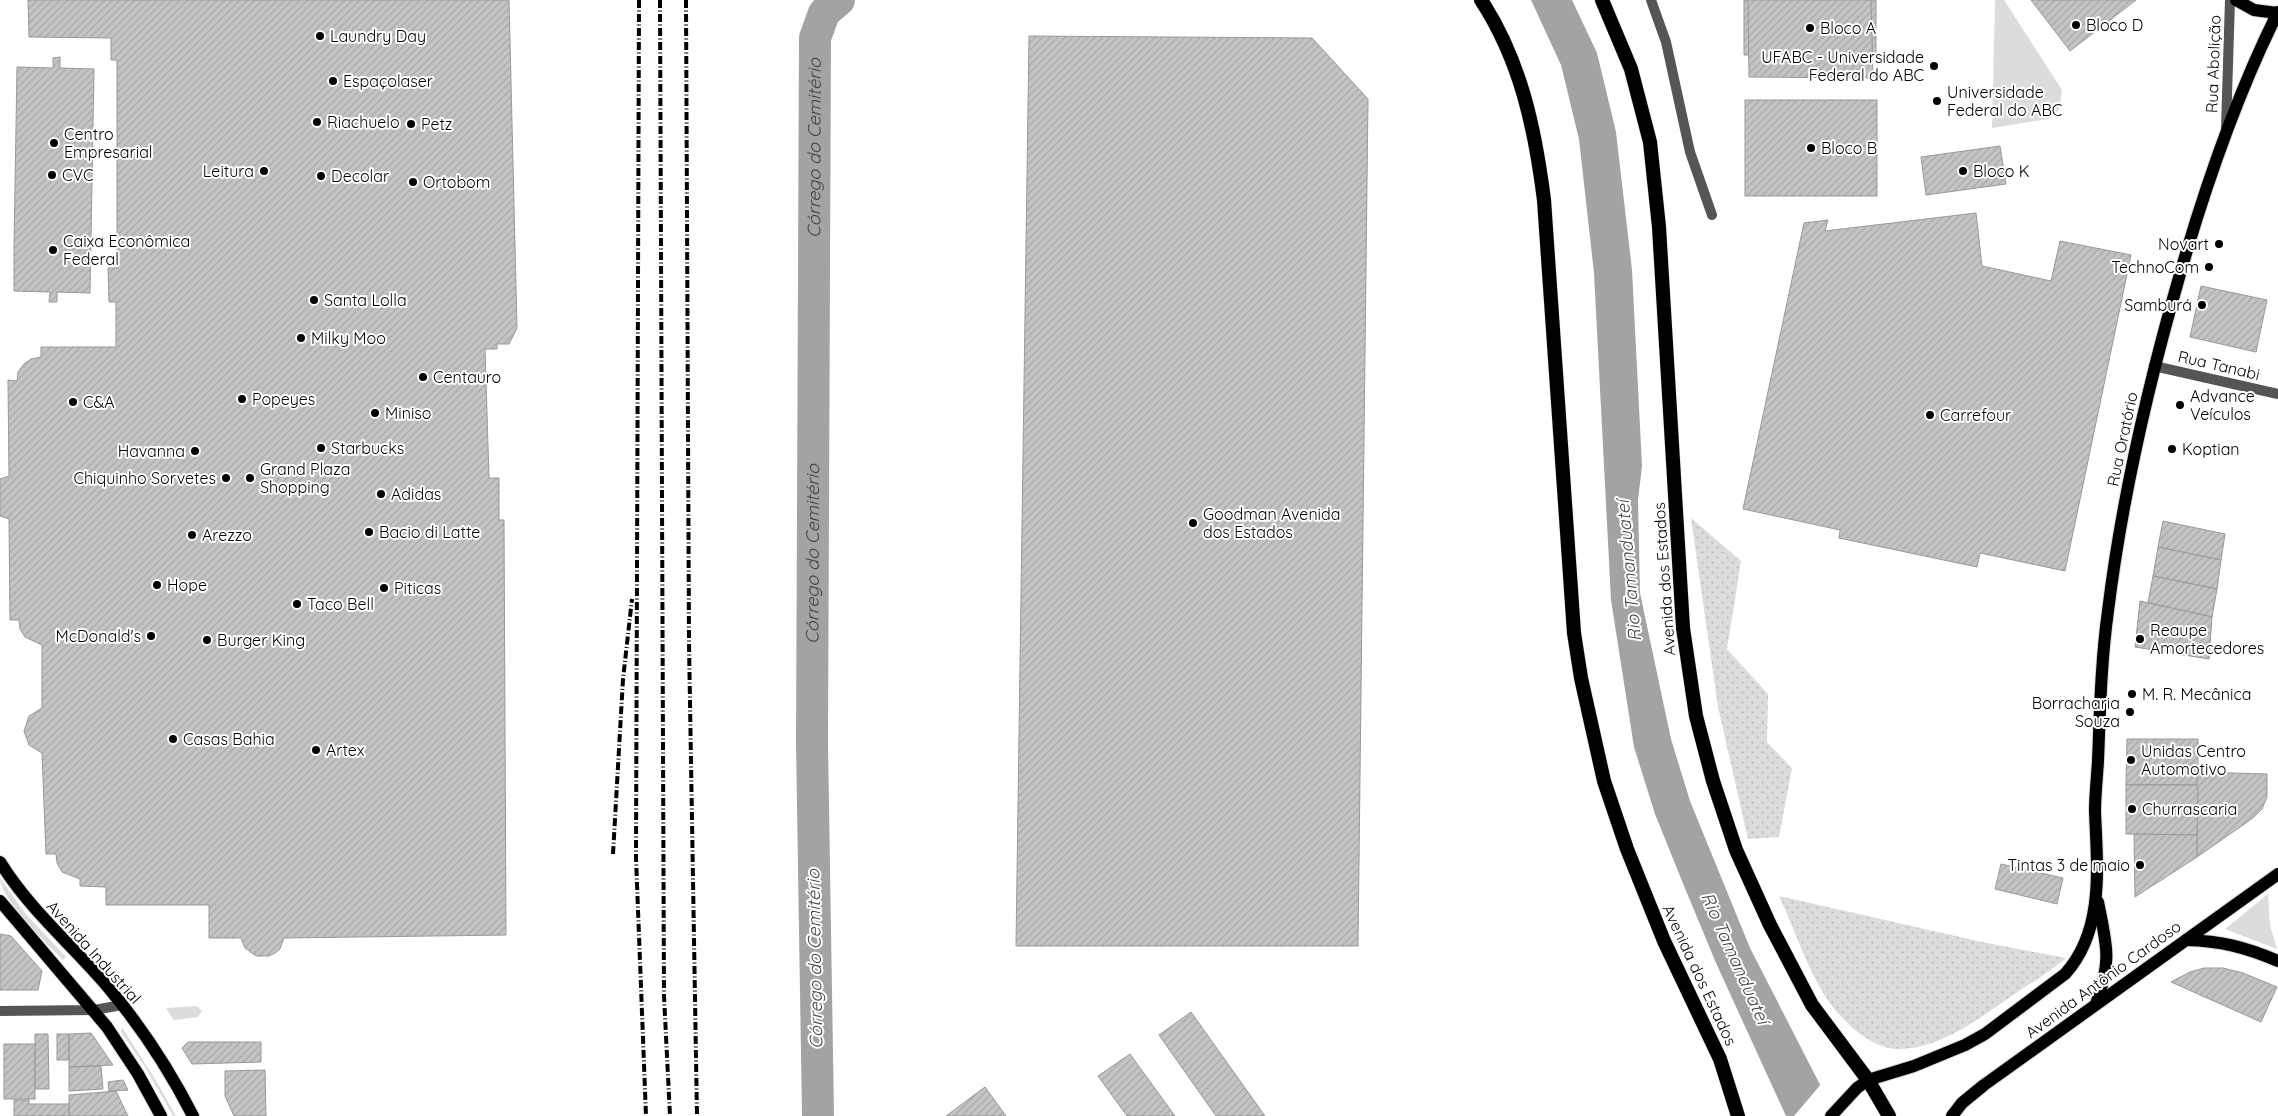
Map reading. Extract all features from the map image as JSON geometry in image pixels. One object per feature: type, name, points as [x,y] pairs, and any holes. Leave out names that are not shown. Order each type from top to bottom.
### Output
[{"type":"highway","name":"Avenida dos Estados","points":[[1481,0],[1502,37],[1522,85],[1530,112],[1539,159],[1545,210],[1574,633],[1588,713],[1604,781],[1644,895],[1720,1059],[1738,1116]]},
{"type":"highway","name":"Avenida dos Estados","points":[[1602,0],[1632,69],[1650,142],[1659,227],[1683,628],[1696,716],[1713,781],[1736,850],[1770,925],[1812,1005],[1868,1080],[1889,1116]]},
{"type":"main road","points":[[2236,0],[2254,10],[2278,12]]},
{"type":"main road","name":"Rua Oratório","points":[[2065,974],[2084,945],[2093,916],[2096,893],[2098,862],[2096,798],[2108,612],[2131,466],[2154,366],[2188,248],[2226,128],[2278,12]]},
{"type":"main road","name":"Avenida Industrial","points":[[0,862],[35,910],[105,984],[122,1005],[169,1073],[193,1116]]},
{"type":"main road","name":"Avenida Antônio Cardoso","points":[[1952,1116],[1962,1104],[1984,1085],[2278,874]]},
{"type":"main road","name":"Rua Oratório","points":[[2096,893],[2108,957],[2104,981],[2096,1004]]},
{"type":"main road","points":[[0,901],[94,1010],[122,1048],[161,1116]]},
{"type":"main road","points":[[2186,940],[2229,943],[2243,946],[2278,961]]},
{"type":"main road","name":"Avenida Antônio Cardoso","points":[[1831,1116],[1842,1102],[1868,1080],[1922,1063],[1965,1045],[1984,1034],[2065,974]]},
{"type":"street","points":[[1651,0],[1666,42],[1690,152],[1712,215]]},
{"type":"street","name":"Rua Abolição","points":[[2226,128],[2230,0]]},
{"type":"street","name":"Rua Tanabi","points":[[2154,366],[2278,394]]},
{"type":"street","points":[[0,1011],[94,1010],[122,1005]]},
{"type":"shaded area","points":[[1995,0],[2004,0],[2062,90],[2059,110],[2048,119],[1992,128]]},
{"type":"shaded area","points":[[1691,518],[1741,561],[1727,649],[1768,694],[1767,742],[1792,768],[1779,837],[1748,839],[1718,707]]},
{"type":"shaded area","points":[[0,878],[25,913],[66,957],[63,960],[36,933],[16,909],[2,887]]},
{"type":"shaded area","points":[[2268,894],[2270,925],[2277,949],[2225,929]]},
{"type":"shaded area","points":[[1779,896],[1982,942],[2066,958],[2054,968],[1958,1031],[1928,1044],[1913,1048],[1888,1048],[1869,1040],[1853,1028],[1832,1006],[1810,967]]},
{"type":"shaded area","points":[[197,1006],[202,1011],[198,1017],[174,1020],[166,1008]]},
{"type":"shaded area","points":[[121,1029],[123,1029],[176,1116],[173,1116],[145,1067],[121,1032]]},
{"type":"water","name":"Rio Tamanduateí","points":[[1531,0],[1572,0],[1597,53],[1616,132],[1632,270],[1642,466],[1638,500],[1640,593],[1671,739],[1690,801],[1750,948],[1836,1116],[1786,1116],[1716,963],[1682,881],[1655,814],[1634,747],[1611,600],[1594,273],[1579,139],[1561,65]]},
{"type":"pier","points":[[1822,1083],[1839,1116],[1794,1116]]},
{"type":"building","name":"Grand Plaza Shopping","points":[[28,0],[509,0],[517,328],[509,344],[497,344],[497,349],[485,349],[489,478],[499,478],[499,520],[504,520],[506,935],[284,938],[280,949],[275,953],[269,956],[256,956],[245,948],[241,938],[209,938],[209,905],[106,905],[106,887],[80,886],[80,879],[62,872],[57,863],[56,854],[46,854],[42,753],[29,745],[24,731],[29,716],[42,708],[42,645],[25,637],[20,629],[19,620],[10,620],[9,519],[0,516],[0,479],[9,476],[8,380],[17,381],[18,372],[24,364],[31,359],[41,357],[41,347],[116,347],[116,302],[109,302],[108,268],[117,268],[117,60],[111,60],[111,38],[29,37]]},
{"type":"building","name":"Bloco A","points":[[1744,0],[1876,0],[1876,56],[1744,55]]},
{"type":"building","name":"Bloco A","points":[[1748,0],[1871,0],[1873,78],[1749,77]]},
{"type":"building","name":"Bloco D","points":[[2031,0],[2136,0],[2070,51]]},
{"type":"building","name":"Goodman Avenida dos Estados","points":[[1029,36],[1312,38],[1368,99],[1358,946],[1016,946]]},
{"type":"building","name":"Centro Empresarial","points":[[60,57],[60,68],[94,69],[90,293],[57,292],[57,302],[49,302],[50,292],[14,291],[17,67],[53,68],[53,58]]},
{"type":"building","name":"Bloco B","points":[[1745,100],[1877,100],[1877,196],[1745,196]]},
{"type":"building","name":"Bloco K","points":[[2000,146],[2006,184],[1926,195],[1921,157]]},
{"type":"building","name":"Carrefour","points":[[1976,213],[1982,266],[2051,281],[2060,241],[2131,255],[2065,571],[1980,553],[1977,567],[1839,538],[1840,530],[1743,509],[1804,223],[1828,220],[1825,231]]},
{"type":"building","points":[[2201,286],[2267,300],[2256,352],[2190,337]]},
{"type":"building","points":[[2163,521],[2225,534],[2221,560],[2158,547]]},
{"type":"building","points":[[2158,547],[2221,560],[2217,589],[2153,576]]},
{"type":"building","points":[[2153,576],[2217,589],[2212,617],[2148,603]]},
{"type":"building","points":[[2140,601],[2212,617],[2209,659],[2135,647]]},
{"type":"building","points":[[2127,739],[2198,739],[2198,785],[2126,785]]},
{"type":"building","points":[[2197,772],[2267,774],[2267,797],[2262,809],[2253,818],[2197,857]]},
{"type":"building","points":[[2126,785],[2198,785],[2197,835],[2126,834]]},
{"type":"building","points":[[2134,834],[2197,835],[2197,857],[2135,897]]},
{"type":"building","points":[[2001,864],[2063,878],[2057,904],[1995,889]]},
{"type":"building","points":[[0,934],[11,936],[42,971],[38,990],[0,990]]},
{"type":"building","points":[[2204,968],[2223,968],[2243,973],[2277,987],[2261,1022],[2171,982],[2190,972]]},
{"type":"building","points":[[1191,1012],[1265,1116],[1216,1116],[1159,1035]]},
{"type":"building","points":[[91,1033],[113,1065],[69,1067],[69,1034]]},
{"type":"building","points":[[35,1034],[48,1034],[49,1089],[35,1089]]},
{"type":"building","points":[[57,1034],[69,1034],[69,1060],[57,1060]]},
{"type":"building","points":[[188,1042],[261,1042],[261,1062],[192,1064],[182,1048]]},
{"type":"building","points":[[4,1044],[35,1044],[35,1099],[4,1099]]},
{"type":"building","points":[[1130,1054],[1175,1116],[1127,1116],[1098,1076]]},
{"type":"building","points":[[101,1066],[103,1089],[69,1091],[69,1067]]},
{"type":"building","points":[[265,1070],[266,1116],[234,1116],[225,1096],[225,1071]]},
{"type":"building","points":[[123,1080],[128,1090],[109,1091],[108,1082]]},
{"type":"building","points":[[985,1087],[1006,1116],[946,1116]]},
{"type":"building","points":[[116,1091],[128,1116],[69,1116],[69,1095]]},
{"type":"building","points":[[14,1100],[29,1100],[29,1104],[69,1104],[69,1116],[14,1116]]},
{"type":"waterway","name":"Córrego do Cemitério","points":[[818,1116],[812,743],[815,38],[824,13],[839,0]]},
{"type":"railway","points":[[639,0],[636,858],[646,1116]]},
{"type":"railway","points":[[660,0],[664,996],[670,1116]]},
{"type":"railway","points":[[686,0],[689,643],[697,1116]]},
{"type":"railway","points":[[613,854],[623,679],[632,599]]},
{"type":"place","name":"Bloco D","points":[[2076,25]]},
{"type":"place","name":"Bloco A","points":[[1810,28]]},
{"type":"place","name":"Laundry Day","points":[[320,36]]},
{"type":"place","name":"UFABC - Universidade Federal do ABC","points":[[1934,66]]},
{"type":"place","name":"Espaçolaser","points":[[333,81]]},
{"type":"place","name":"Universidade Federal do ABC","points":[[1937,101]]},
{"type":"place","name":"Riachuelo","points":[[317,122]]},
{"type":"place","name":"Petz","points":[[411,124]]},
{"type":"place","name":"Centro Empresarial","points":[[54,143]]},
{"type":"place","name":"Bloco B","points":[[1811,148]]},
{"type":"place","name":"Leitura","points":[[264,171]]},
{"type":"place","name":"Bloco K","points":[[1963,171]]},
{"type":"place","name":"CVC","points":[[52,175]]},
{"type":"place","name":"Decolar","points":[[321,176]]},
{"type":"place","name":"Ortobom","points":[[413,182]]},
{"type":"place","name":"Novart","points":[[2219,244]]},
{"type":"place","name":"Caixa Econômica Federal","points":[[53,250]]},
{"type":"place","name":"TechnoCom","points":[[2209,267]]},
{"type":"place","name":"Santa Lolla","points":[[314,300]]},
{"type":"place","name":"Samburá","points":[[2202,305]]},
{"type":"place","name":"Milky Moo","points":[[301,338]]},
{"type":"place","name":"Centauro","points":[[423,377]]},
{"type":"place","name":"Popeyes","points":[[242,399]]},
{"type":"place","name":"C&A","points":[[73,402]]},
{"type":"place","name":"Advance Veículos","points":[[2180,405]]},
{"type":"place","name":"Miniso","points":[[375,413]]},
{"type":"place","name":"Carrefour","points":[[1930,415]]},
{"type":"place","name":"Starbucks","points":[[321,448]]},
{"type":"place","name":"Koptian","points":[[2172,449]]},
{"type":"place","name":"Havanna","points":[[195,451]]},
{"type":"place","name":"Chiquinho Sorvetes","points":[[226,478]]},
{"type":"place","name":"Grand Plaza Shopping","points":[[250,478]]},
{"type":"place","name":"Adidas","points":[[381,494]]},
{"type":"place","name":"Goodman Avenida dos Estados","points":[[1193,523]]},
{"type":"place","name":"Bacio di Latte","points":[[369,532]]},
{"type":"place","name":"Arezzo","points":[[192,535]]},
{"type":"place","name":"Hope","points":[[157,585]]},
{"type":"place","name":"Piticas","points":[[384,588]]},
{"type":"place","name":"Taco Bell","points":[[297,604]]},
{"type":"place","name":"McDonald's","points":[[151,636]]},
{"type":"place","name":"Reaupe Amortecedores","points":[[2140,639]]},
{"type":"place","name":"Burger King","points":[[207,640]]},
{"type":"place","name":"M. R. Mecânica","points":[[2132,694]]},
{"type":"place","name":"Borracharia Souza","points":[[2130,712]]},
{"type":"place","name":"Casas Bahia","points":[[173,739]]},
{"type":"place","name":"Artex","points":[[316,750]]},
{"type":"place","name":"Unidas Centro Automotivo","points":[[2131,760]]},
{"type":"place","name":"Churrascaria","points":[[2132,809]]},
{"type":"place","name":"Tintas 3 de maio","points":[[2140,865]]}]
